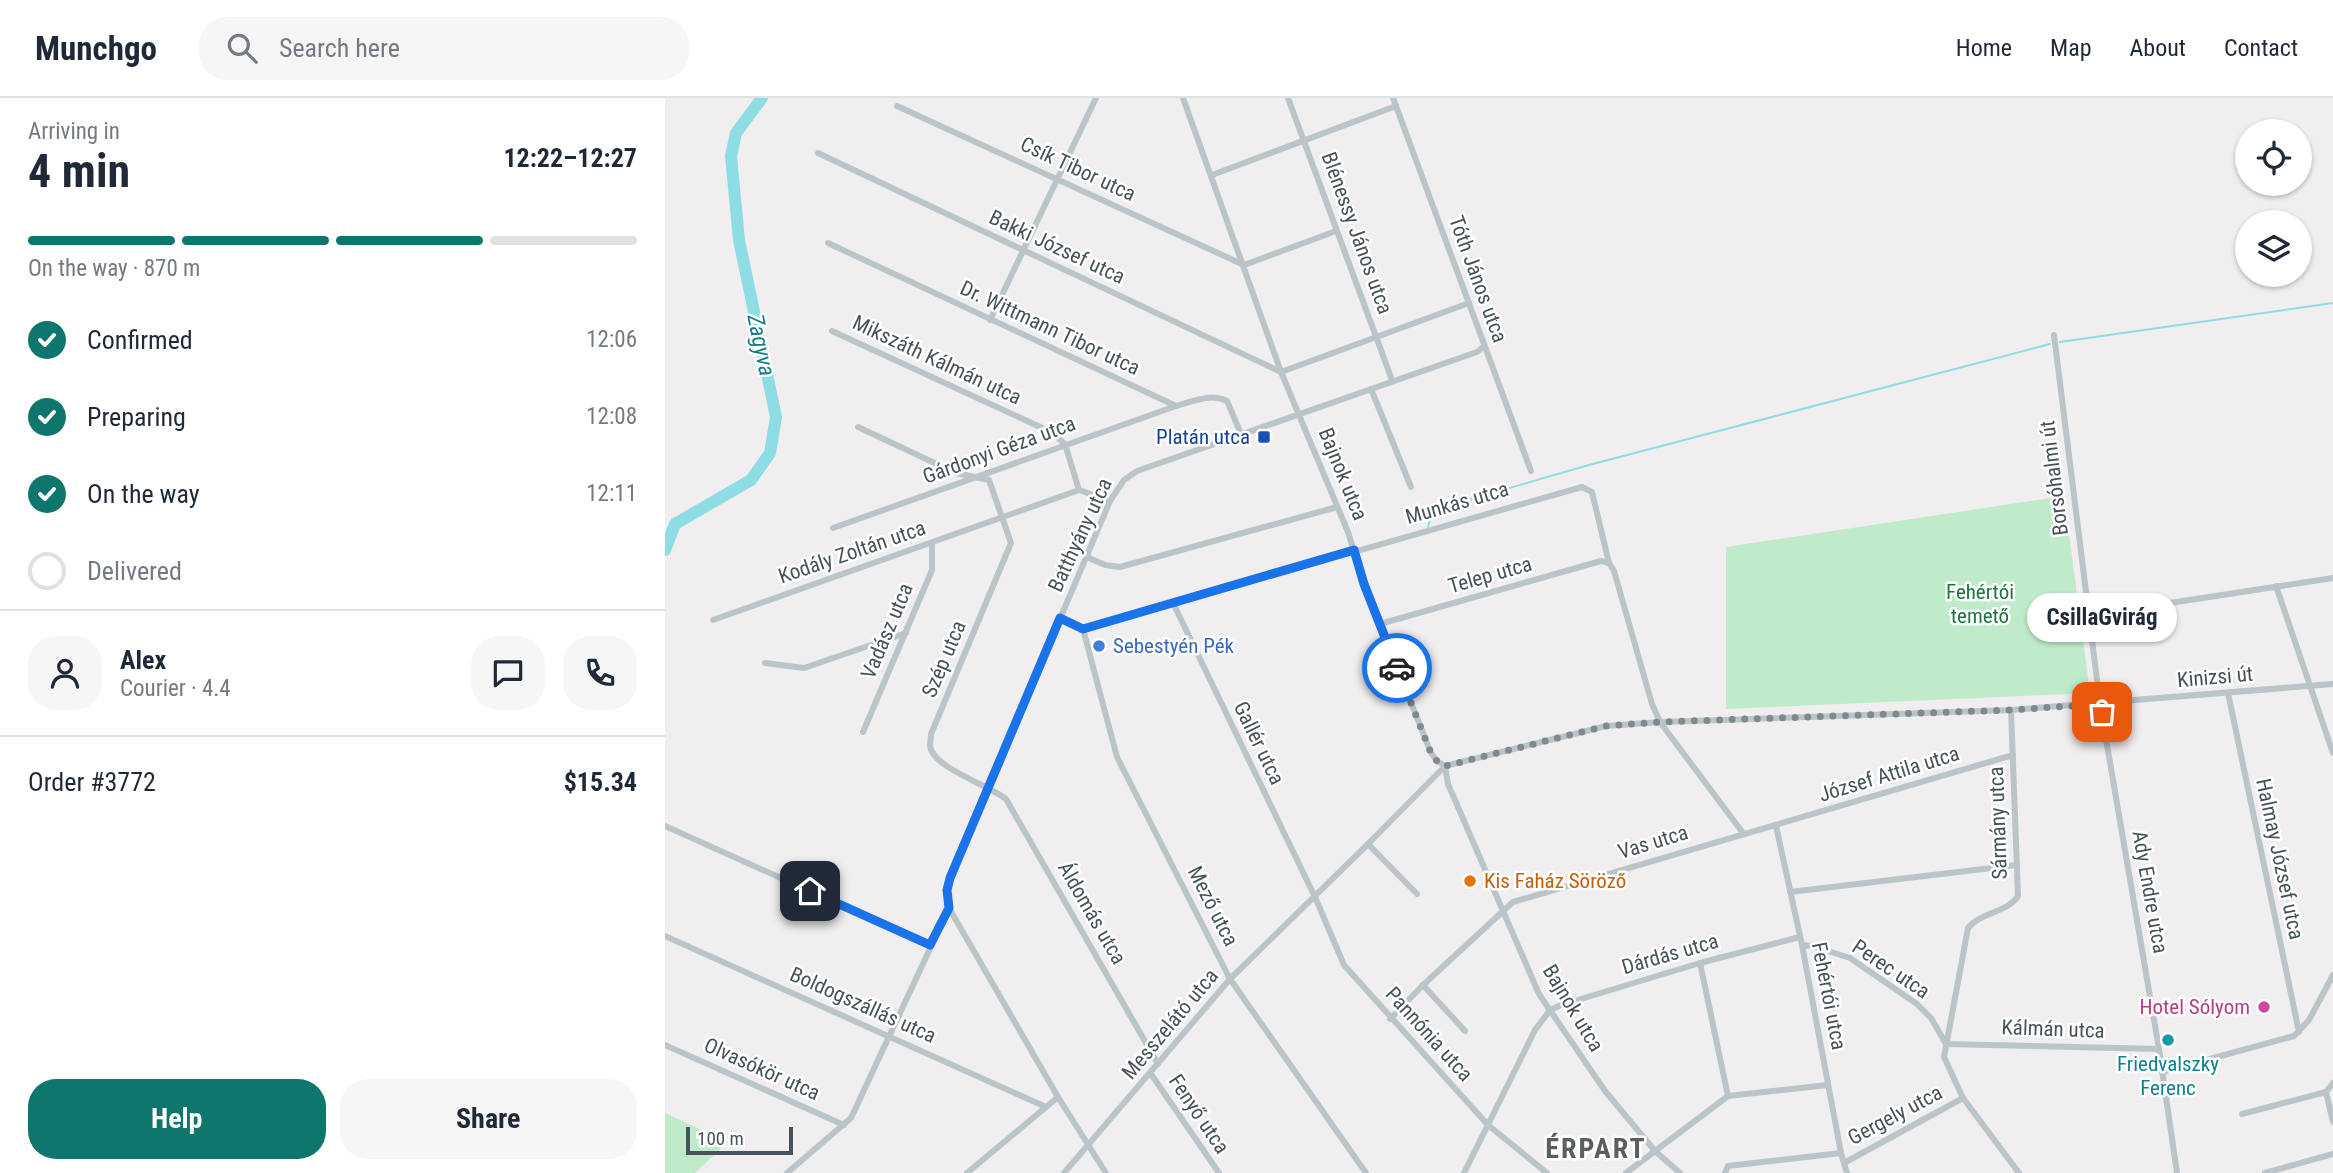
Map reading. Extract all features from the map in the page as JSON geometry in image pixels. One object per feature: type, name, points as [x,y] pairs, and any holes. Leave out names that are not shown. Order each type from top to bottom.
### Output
[{"type":"street","points":[[990,320],[1096,98]]},
{"type":"street","name":"Bajnok utca","points":[[1183,98],[1282,372],[1354,550],[1364,584],[1431,753],[1445,766],[1448,784],[1539,994],[1605,1091],[1655,1151],[1679,1173]]},
{"type":"street","name":"Blénessy János utca","points":[[1288,98],[1392,380]]},
{"type":"street","name":"Tóth János utca","points":[[1393,98],[1531,471]]},
{"type":"street","name":"Csík Tibor utca","points":[[897,106],[1244,265]]},
{"type":"street","points":[[1212,175],[1396,106]]},
{"type":"street","name":"Bakki József utca","points":[[818,153],[1282,372]]},
{"type":"street","points":[[1244,265],[1336,231]]},
{"type":"street","name":"Dr. Wittmann Tibor utca","points":[[828,243],[1177,406]]},
{"type":"street","points":[[1282,372],[1376,335],[1469,303]]},
{"type":"street","name":"Mikszáth Kálmán utca","points":[[832,331],[1051,432],[1065,444]]},
{"type":"street","name":"Borsóhalmi út","points":[[2054,335],[2090,617]]},
{"type":"street","name":"Batthyány utca","points":[[949,908],[947,890],[950,878],[1110,501],[1124,480],[1137,471],[1477,352],[1483,347]]},
{"type":"street","points":[[1371,389],[1411,487]]},
{"type":"street","points":[[1177,406],[1208,397],[1219,397],[1227,401],[1241,434]]},
{"type":"street","name":"Gárdonyi Géza utca","points":[[834,528],[1177,406]]},
{"type":"street","points":[[858,427],[956,473],[989,480],[1004,518],[1079,490],[1110,501]]},
{"type":"street","points":[[1065,444],[1079,490]]},
{"type":"street","name":"Munkás utca","points":[[1083,629],[1582,487],[1592,492],[1609,563]]},
{"type":"street","points":[[1087,557],[1105,565],[1120,567],[1337,507]]},
{"type":"street","name":"Kodály Zoltán utca","points":[[713,620],[1004,518]]},
{"type":"street","name":"Szép utca","points":[[988,787],[951,769],[935,756],[930,747],[931,734],[1011,543],[1004,518]]},
{"type":"street","name":"Vadász utca","points":[[863,732],[932,570],[932,542]]},
{"type":"street","name":"Telep utca","points":[[1380,624],[1601,561],[1609,563]]},
{"type":"street","points":[[1609,563],[1614,570],[1652,704],[1660,722],[1743,833]]},
{"type":"street","points":[[2090,617],[2333,578]]},
{"type":"street","points":[[2276,586],[2333,753]]},
{"type":"street","name":"Gallér utca","points":[[1173,603],[1315,897]]},
{"type":"street","name":"Ady Endre utca","points":[[2090,617],[2100,704],[2159,1049],[2177,1173]]},
{"type":"street","points":[[1060,618],[1083,629]]},
{"type":"street","name":"Mező utca","points":[[1083,629],[1117,757],[1230,979],[1366,1173]]},
{"type":"street","points":[[765,663],[804,668],[906,633]]},
{"type":"street","name":"Kinizsi út","points":[[1445,766],[1606,726],[2011,710],[2333,684]]},
{"type":"street","name":"Halmay József utca","points":[[2228,693],[2299,1032]]},
{"type":"street","name":"Sármány utca","points":[[2011,710],[2018,896],[2014,903],[1974,920],[1968,928],[1944,1057],[1962,1098],[2016,1171]]},
{"type":"street","name":"József Attila utca","points":[[1776,826],[2013,755]]},
{"type":"street","name":"Messzelátó utca","points":[[1064,1173],[1230,979],[1445,766]]},
{"type":"street","name":"Áldomás utca","points":[[988,787],[1006,799],[1158,1064]]},
{"type":"street","points":[[665,826],[930,945]]},
{"type":"street","name":"Vas utca","points":[[1390,1019],[1513,902],[1743,833],[1776,826]]},
{"type":"street","name":"Fehértói utca","points":[[1776,826],[1847,1173]]},
{"type":"street","points":[[1368,844],[1417,894]]},
{"type":"street","points":[[1790,891],[2017,865]]},
{"type":"street","name":"Pannónia utca","points":[[1315,897],[1344,965],[1488,1125],[1547,1173]]},
{"type":"street","points":[[787,1173],[851,1118],[949,908]]},
{"type":"street","points":[[949,908],[1058,1097],[1106,1173]]},
{"type":"street","name":"Boldogszállás utca","points":[[665,936],[1046,1107]]},
{"type":"street","name":"Dárdás utca","points":[[1550,1010],[1561,1004],[1700,963],[1800,937]]},
{"type":"street","name":"Perec utca","points":[[1802,945],[1850,958],[1917,1004],[1931,1018],[1946,1044]]},
{"type":"street","points":[[1700,963],[1728,1096]]},
{"type":"street","points":[[2162,1072],[2294,1036],[2309,1020],[2333,975]]},
{"type":"street","points":[[1423,985],[1465,1031]]},
{"type":"street","points":[[1464,1173],[1535,1030],[1550,1010]]},
{"type":"street","name":"Kálmán utca","points":[[1946,1044],[2159,1049]]},
{"type":"street","name":"Olvasókör utca","points":[[665,1045],[844,1125]]},
{"type":"street","name":"Fenyő utca","points":[[1151,1074],[1219,1173]]},
{"type":"street","points":[[2242,1114],[2326,1092],[2333,1083]]},
{"type":"street","points":[[1626,1173],[1728,1096],[1828,1085]]},
{"type":"street","points":[[2326,1092],[2333,1122]]},
{"type":"street","points":[[967,1173],[1058,1097]]},
{"type":"street","name":"Gergely utca","points":[[1844,1163],[1962,1098]]},
{"type":"street","points":[[1725,1173],[1728,1166],[1841,1153]]},
{"type":"street","points":[[2265,1173],[2333,1154]]},
{"type":"green space","name":"Fehértói temető","points":[[2064,496],[2090,693],[1726,709],[1726,547]]},
{"type":"green space","points":[[665,1113],[728,1142],[695,1173],[665,1173]]},
{"type":"waterway","name":"Zagyva","points":[[665,550],[675,524],[751,480],[770,453],[776,417],[739,240],[731,156],[736,133],[762,98]]},
{"type":"waterway","points":[[2060,342],[2333,303]]},
{"type":"waterway","points":[[1428,527],[1433,510],[1589,465],[2050,344]]},
{"type":"way so far","points":[[1397,668],[1431,753],[1445,766],[1606,726],[2100,704],[2102,712]]},
{"type":"place","name":"Platán utca","points":[[1264,437]]},
{"type":"place","name":"Sebestyén Pék","points":[[1099,646]]},
{"type":"place","name":"CsillaGvirág","points":[[2102,712]]},
{"type":"place","name":"Kis Faház Söröző","points":[[1470,881]]},
{"type":"place","name":"Hotel Sólyom","points":[[2264,1007]]},
{"type":"place","name":"Friedvalszky Ferenc","points":[[2168,1040]]},
{"type":"district","name":"ÉRPART","points":[[1596,1148]]},
{"type":"route","points":[[810,891],[930,945],[949,908],[947,890],[950,878],[1060,618],[1083,629],[1354,550],[1364,584],[1397,668]]}]
